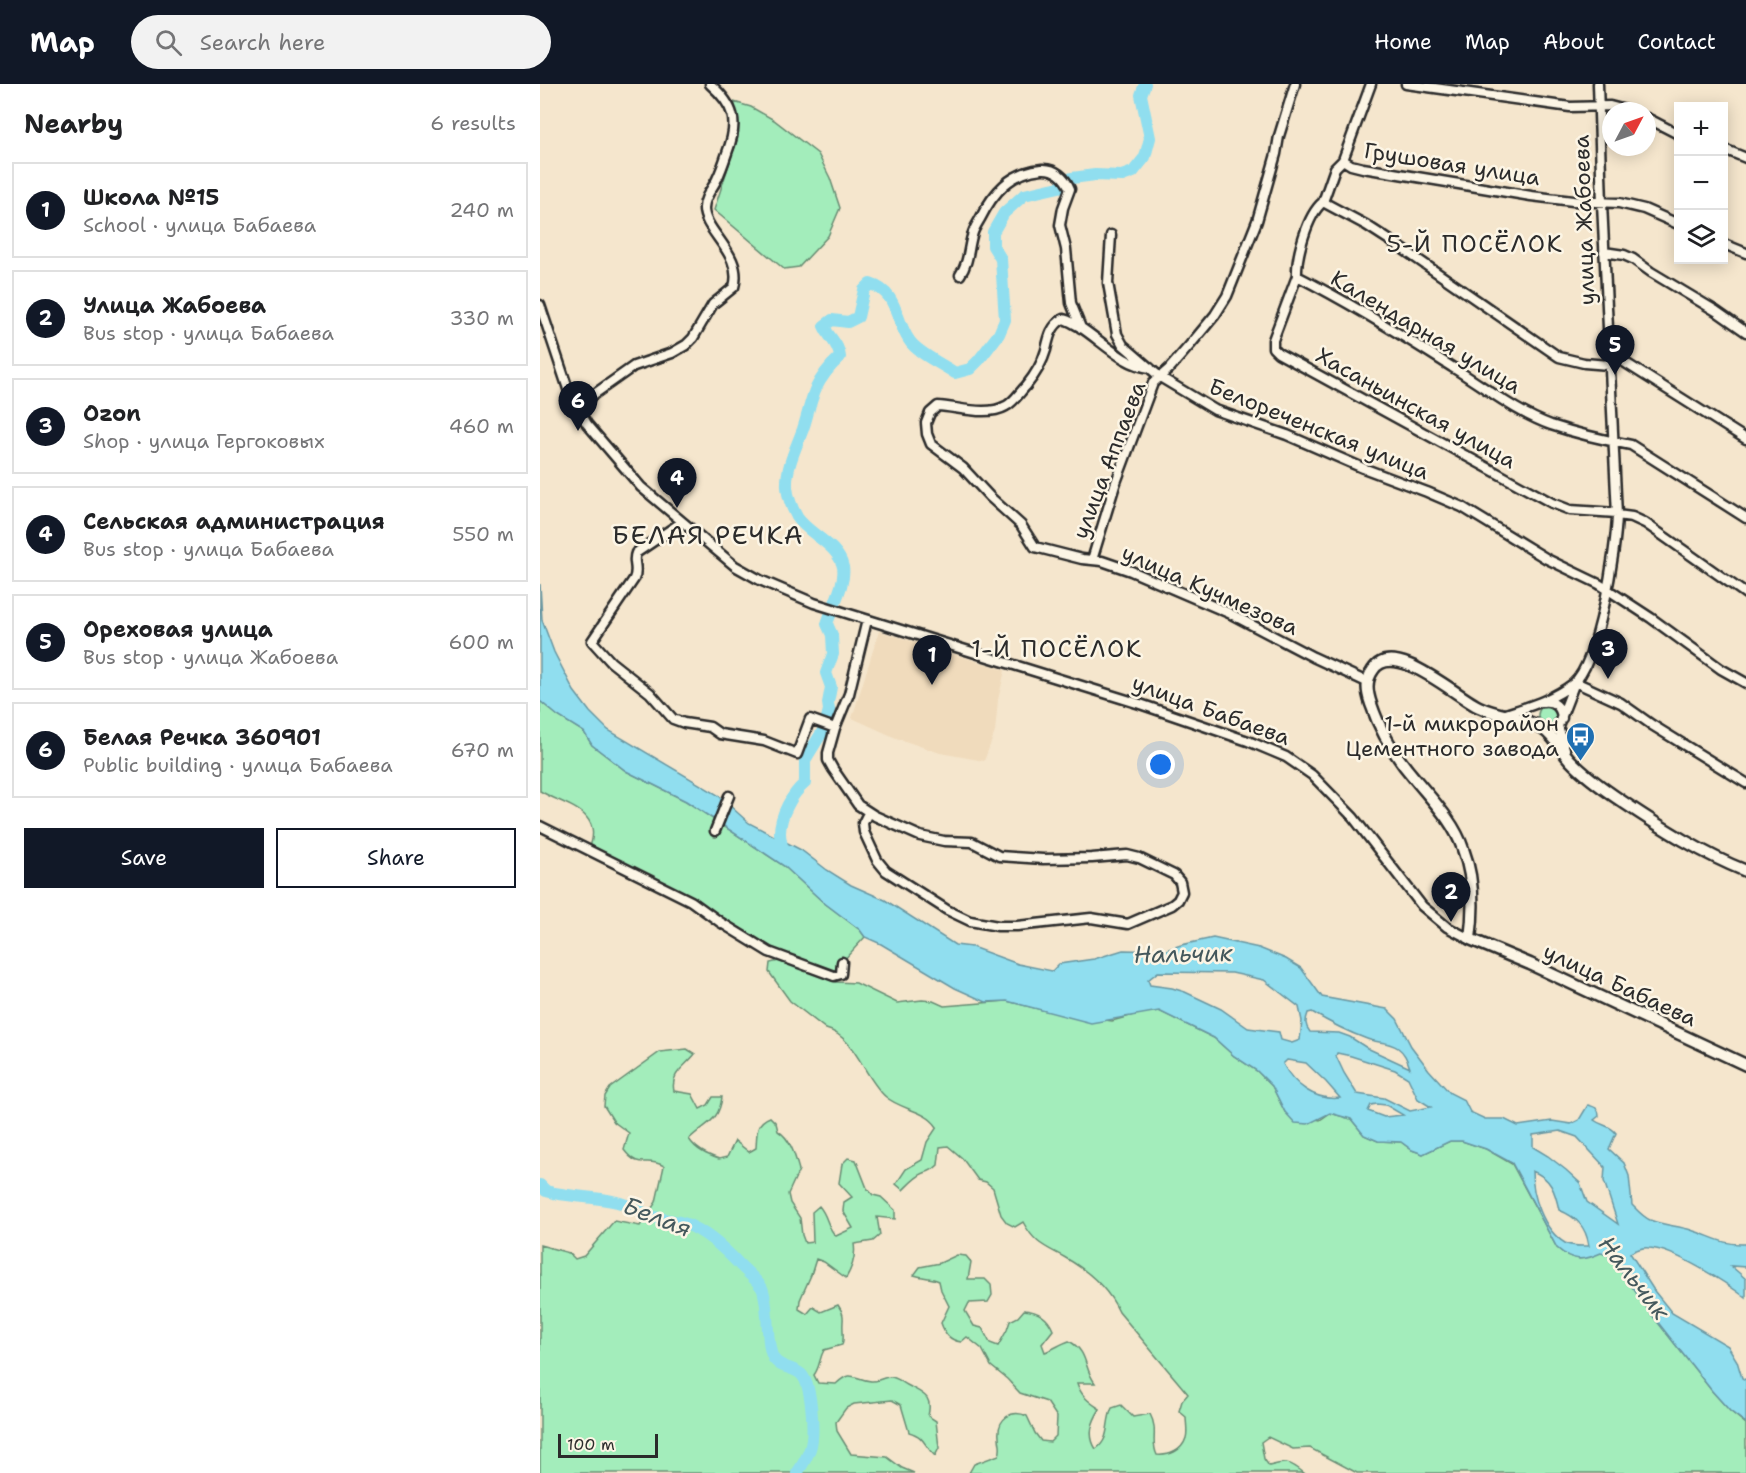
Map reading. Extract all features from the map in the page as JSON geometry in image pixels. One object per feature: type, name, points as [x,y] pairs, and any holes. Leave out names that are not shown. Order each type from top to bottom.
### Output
[{"type":"street","points":[[576,407],[634,366],[672,353],[686,345],[693,338],[700,322],[713,304],[734,287],[736,275],[733,263],[704,211],[705,200],[720,171],[735,126],[734,118],[725,100],[710,84]]},
{"type":"street","name":"улица Аппаева","points":[[1092,560],[1115,485],[1149,390],[1206,326],[1227,296],[1257,221],[1276,154],[1278,136],[1295,84]]},
{"type":"street","name":"Грушовая улица","points":[[1371,84],[1343,160],[1351,165],[1531,196],[1619,203],[1644,209],[1674,222]]},
{"type":"street","points":[[1406,84],[1570,107],[1602,107]]},
{"type":"street","name":"улица Жабоева","points":[[1560,722],[1575,682],[1591,650],[1608,591],[1617,514],[1598,84]]},
{"type":"street","points":[[1656,123],[1674,132]]},
{"type":"street","points":[[1728,151],[1746,158]]},
{"type":"street","name":"Календарная улица","points":[[1343,160],[1335,168],[1323,202],[1316,209],[1300,249],[1297,276],[1406,339],[1522,412],[1551,425],[1631,445],[1746,518]]},
{"type":"street","points":[[960,275],[967,265],[972,234],[991,198],[1000,187],[1021,174],[1041,169],[1052,170],[1064,178],[1070,189],[1060,225],[1066,249],[1071,303],[1081,328]]},
{"type":"street","points":[[1323,202],[1397,245],[1559,357],[1584,363],[1624,362],[1746,439]]},
{"type":"street","name":"Белореченская улица","points":[[1111,235],[1108,283],[1117,334],[1123,345],[1160,377],[1215,410],[1278,431],[1363,468],[1450,501],[1547,559],[1599,584],[1651,618],[1721,669],[1746,683]]},
{"type":"street","points":[[1728,246],[1746,253]]},
{"type":"street","points":[[1604,252],[1616,253],[1633,259],[1746,332]]},
{"type":"street","name":"Хасаньинская улица","points":[[1297,276],[1273,340],[1273,348],[1278,353],[1552,503],[1570,510],[1632,517],[1645,523],[1746,594]]},
{"type":"street","name":"улица Бабаева","points":[[540,305],[557,360],[576,407],[594,433],[633,478],[682,522],[745,573],[814,603],[1185,719],[1248,741],[1296,762],[1353,818],[1422,906],[1448,927],[1746,1065]]},
{"type":"street","name":"улица Кучмезова","points":[[1150,368],[1118,355],[1065,318],[1058,322],[1051,332],[1044,358],[1036,373],[1007,405],[975,410],[938,406],[928,417],[926,430],[928,440],[935,449],[952,458],[963,468],[1021,525],[1035,547],[1102,561],[1131,571],[1218,608],[1367,682]]},
{"type":"street","points":[[682,522],[636,553],[634,556],[637,572],[634,579],[592,641],[611,662],[650,693],[670,716],[678,721],[710,727],[720,734],[755,738],[776,744],[797,754],[810,719],[833,727]]},
{"type":"street","points":[[867,620],[849,694],[833,727],[828,760],[858,805],[868,813],[920,836],[944,841],[972,842],[999,856],[1043,859],[1127,855],[1174,875],[1180,882],[1182,892],[1172,905],[1128,924],[1091,918],[1017,927],[970,921],[947,910],[886,872],[864,832],[863,823],[868,813]]},
{"type":"street","points":[[1470,939],[1473,905],[1468,863],[1463,848],[1449,821],[1405,766],[1382,730],[1368,695],[1367,682],[1371,672],[1378,663],[1392,659],[1425,673],[1482,708],[1529,721],[1542,728],[1560,722]]},
{"type":"street","points":[[1746,783],[1652,725],[1621,703],[1575,682],[1539,704],[1533,718],[1585,775],[1623,803],[1697,848],[1746,871]]},
{"type":"street","points":[[1506,714],[1550,702],[1557,705],[1561,712],[1560,722],[1566,754]]},
{"type":"street","points":[[716,829],[729,797]]},
{"type":"street","points":[[540,825],[666,888],[769,952],[831,976],[841,974],[842,962]]},
{"type":"shaded area","points":[[879,631],[1005,670],[998,700],[995,732],[984,761],[940,753],[896,738],[852,718]]},
{"type":"green space","points":[[734,102],[751,107],[774,120],[818,154],[830,178],[840,208],[828,236],[799,267],[784,269],[714,210],[738,137],[739,123]]},
{"type":"green space","points":[[540,701],[558,716],[584,732],[592,745],[626,771],[686,801],[784,866],[823,902],[860,930],[865,937],[842,962],[841,974],[777,954],[589,849],[593,836],[592,826],[587,818],[580,811],[540,791]]},
{"type":"green space","points":[[1548,705],[1555,708],[1558,715],[1555,722],[1548,725],[1541,722],[1538,715],[1541,708]]},
{"type":"green space","points":[[779,961],[816,971],[836,982],[856,983],[897,1003],[922,1000],[933,1001],[944,1006],[1007,1001],[1047,1011],[1112,1021],[1159,1011],[1214,1038],[1234,1056],[1257,1071],[1272,1086],[1285,1112],[1320,1120],[1330,1113],[1351,1119],[1364,1135],[1378,1141],[1401,1142],[1423,1154],[1450,1141],[1462,1141],[1486,1149],[1512,1164],[1557,1248],[1568,1256],[1578,1259],[1601,1252],[1611,1256],[1649,1311],[1712,1391],[1730,1411],[1746,1424],[1746,1473],[1357,1473],[1310,1448],[1293,1449],[1268,1437],[1261,1442],[1264,1459],[1269,1466],[1288,1463],[1304,1473],[969,1473],[974,1464],[999,1455],[1000,1425],[1007,1417],[1016,1414],[1027,1416],[1041,1441],[1050,1442],[1056,1436],[1057,1417],[1047,1402],[1020,1393],[991,1366],[982,1349],[967,1337],[961,1342],[948,1336],[941,1323],[949,1306],[939,1281],[914,1275],[920,1267],[940,1263],[957,1255],[966,1256],[971,1262],[968,1279],[985,1279],[991,1285],[992,1295],[988,1302],[969,1303],[965,1311],[974,1326],[982,1328],[990,1343],[998,1346],[1010,1321],[1024,1310],[1042,1316],[1051,1325],[1053,1330],[1042,1344],[1045,1352],[1069,1341],[1080,1350],[1095,1383],[1077,1383],[1086,1398],[1100,1409],[1091,1434],[1096,1449],[1106,1435],[1112,1408],[1121,1405],[1133,1417],[1150,1414],[1153,1420],[1154,1445],[1157,1455],[1174,1452],[1184,1443],[1187,1436],[1186,1417],[1179,1411],[1182,1401],[1188,1394],[1119,1312],[1109,1295],[1096,1280],[1073,1262],[1040,1244],[1023,1222],[1015,1227],[1007,1223],[1001,1215],[993,1188],[986,1182],[978,1180],[962,1158],[948,1146],[940,1147],[938,1165],[935,1168],[918,1176],[903,1190],[896,1184],[906,1169],[922,1160],[927,1142],[937,1127],[920,1113],[886,1097],[878,1089],[845,1040],[826,1029],[790,1001],[769,972],[770,963]]},
{"type":"green space","points":[[687,1049],[695,1054],[676,1075],[674,1091],[692,1094],[700,1109],[708,1105],[713,1097],[722,1097],[718,1112],[710,1122],[689,1139],[702,1152],[719,1159],[727,1157],[735,1141],[749,1152],[756,1148],[759,1126],[770,1117],[776,1123],[778,1131],[789,1143],[799,1170],[788,1194],[790,1203],[800,1218],[805,1243],[813,1242],[812,1212],[819,1206],[836,1236],[853,1228],[843,1211],[844,1202],[852,1197],[839,1183],[842,1164],[848,1158],[856,1160],[867,1188],[873,1195],[881,1197],[895,1210],[895,1219],[877,1217],[880,1235],[873,1241],[854,1244],[853,1262],[846,1278],[816,1259],[800,1300],[799,1309],[807,1314],[813,1307],[821,1312],[838,1305],[843,1315],[842,1345],[824,1350],[814,1375],[818,1383],[836,1384],[849,1376],[873,1381],[892,1377],[922,1393],[928,1399],[928,1416],[936,1421],[939,1448],[935,1456],[922,1439],[909,1432],[901,1405],[892,1400],[854,1404],[846,1408],[836,1422],[837,1431],[851,1454],[887,1457],[902,1468],[914,1473],[540,1473],[540,1245],[569,1253],[575,1259],[584,1256],[614,1221],[640,1226],[656,1202],[664,1166],[634,1160],[624,1150],[629,1133],[614,1122],[604,1106],[605,1096],[610,1088],[660,1052]]},
{"type":"water","name":"Нальчик","points":[[540,584],[542,620],[554,652],[574,691],[608,730],[718,795],[749,823],[801,850],[851,885],[885,900],[955,945],[972,947],[1018,964],[1052,971],[1059,964],[1094,959],[1123,950],[1163,951],[1213,938],[1259,948],[1301,968],[1322,997],[1387,1009],[1397,1019],[1411,1046],[1429,1070],[1450,1093],[1464,1100],[1470,1112],[1485,1119],[1504,1119],[1518,1126],[1552,1121],[1571,1124],[1579,1120],[1588,1105],[1595,1107],[1599,1116],[1594,1120],[1616,1133],[1609,1149],[1624,1163],[1629,1176],[1632,1205],[1640,1213],[1655,1222],[1691,1230],[1724,1242],[1746,1244],[1746,1267],[1731,1266],[1746,1279],[1746,1298],[1713,1275],[1672,1254],[1646,1248],[1630,1253],[1655,1292],[1672,1313],[1728,1346],[1737,1361],[1742,1378],[1746,1380],[1746,1423],[1730,1411],[1712,1391],[1649,1311],[1611,1256],[1601,1253],[1589,1258],[1578,1259],[1568,1256],[1557,1248],[1512,1163],[1486,1149],[1462,1141],[1450,1141],[1423,1154],[1401,1142],[1378,1141],[1364,1135],[1351,1119],[1330,1113],[1308,1124],[1295,1123],[1285,1112],[1272,1086],[1257,1071],[1234,1056],[1214,1038],[1159,1011],[1091,1023],[1007,1001],[986,1002],[955,988],[865,937],[860,930],[823,902],[784,866],[686,801],[626,771],[592,745],[584,732],[558,716],[540,701]],"holes":[[[1158,972],[1232,973],[1264,980],[1299,1007],[1302,1021],[1300,1040],[1292,1043],[1281,1040],[1279,1032],[1248,1028],[1221,1009],[1185,992],[1150,985],[1148,980]],[[1312,1012],[1360,1036],[1394,1046],[1404,1054],[1410,1068],[1339,1033],[1310,1032],[1306,1021],[1308,1013]],[[1337,1053],[1395,1070],[1408,1078],[1418,1099],[1431,1107],[1410,1111],[1384,1098],[1357,1094],[1336,1056]],[[1287,1060],[1306,1063],[1340,1098],[1314,1094],[1299,1085],[1283,1064]],[[1371,1105],[1386,1105],[1403,1115],[1384,1117],[1368,1111]],[[1560,1131],[1577,1137],[1605,1167],[1604,1181],[1618,1224],[1587,1202],[1580,1183],[1566,1170],[1533,1147],[1533,1135]],[[1532,1171],[1548,1181],[1554,1191],[1559,1210],[1579,1223],[1589,1246],[1571,1245],[1557,1237],[1545,1221],[1534,1191]]]},
{"type":"waterway","points":[[784,856],[780,836],[784,812],[791,799],[805,783],[805,760],[824,729],[829,710],[831,687],[826,673],[833,654],[832,635],[827,624],[841,588],[843,573],[840,559],[835,552],[797,517],[787,487],[790,465],[815,390],[826,372],[840,357],[838,348],[824,326],[832,320],[848,322],[858,317],[864,290],[870,284],[886,293],[891,300],[904,332],[913,345],[955,373],[970,369],[999,334],[1005,320],[1001,259],[993,246],[993,232],[1004,213],[1024,195],[1059,187],[1072,178],[1095,175],[1122,176],[1133,172],[1145,157],[1150,138],[1141,95],[1145,84]]},
{"type":"waterway","name":"Белая","points":[[540,1185],[546,1191],[617,1202],[651,1216],[694,1227],[722,1247],[757,1282],[762,1288],[766,1305],[771,1353],[780,1364],[801,1374],[808,1388],[812,1442],[797,1473]]},
{"type":"place","name":"Ореховая улица","points":[[1615,375]]},
{"type":"place","name":"Белая Речка 360901","points":[[578,431]]},
{"type":"place","name":"Сельская администрация","points":[[677,508]]},
{"type":"place","name":"Ozon","points":[[1608,679]]},
{"type":"place","name":"Школа №15","points":[[932,685]]},
{"type":"place","name":"1-й микрорайон Цементного завода","points":[[1580,762]]},
{"type":"place","name":"Улица Жабоева","points":[[1451,922]]},
{"type":"district","name":"5-Й ПОСЁЛОК","points":[[1475,244]]},
{"type":"district","name":"БЕЛАЯ РЕЧКА","points":[[708,534]]},
{"type":"district","name":"1-Й ПОСЁЛОК","points":[[1057,649]]}]
